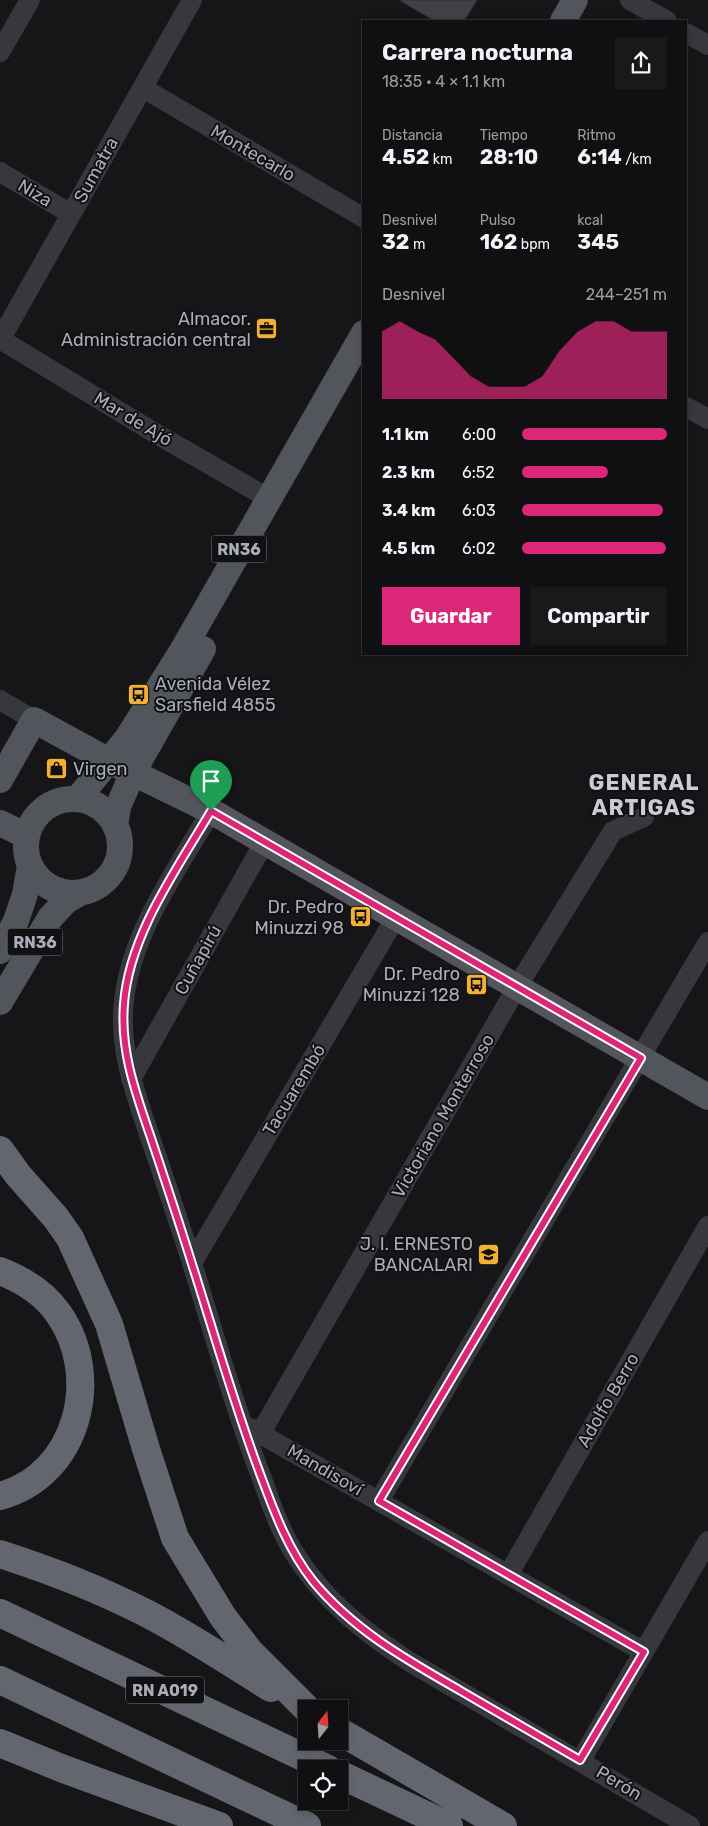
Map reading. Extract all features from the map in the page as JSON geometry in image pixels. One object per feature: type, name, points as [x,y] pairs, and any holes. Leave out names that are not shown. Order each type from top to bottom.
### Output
[{"type":"highway","points":[[0,1150],[70,1238],[109,1324],[175,1538],[213,1602],[234,1631],[270,1673],[298,1700]]},
{"type":"highway","points":[[0,1272],[32,1287],[58,1312],[76,1348],[80,1368],[81,1390],[72,1433],[60,1453],[46,1470],[28,1484],[0,1496]]},
{"type":"highway","points":[[0,1554],[91,1587],[147,1614],[191,1638],[298,1703]]},
{"type":"highway","name":"RN A019","points":[[0,1613],[309,1760]]},
{"type":"highway","points":[[0,1680],[307,1826]]},
{"type":"highway","points":[[348,1736],[503,1826]]},
{"type":"highway","points":[[0,1743],[69,1772],[219,1826]]},
{"type":"highway","points":[[348,1778],[449,1826]]},
{"type":"main road","points":[[545,20],[557,0]]},
{"type":"main road","points":[[563,20],[575,0]]},
{"type":"main road","name":"RN36","points":[[77,799],[128,737],[182,651],[362,336]]},
{"type":"main road","name":"RN36","points":[[0,1002],[50,918],[66,901],[103,882],[114,867],[120,850],[116,826],[118,806],[133,772],[281,505],[362,366]]},
{"type":"main road","points":[[0,780],[34,720],[110,761],[211,811],[708,1097]]},
{"type":"main road","points":[[0,823],[27,836],[34,819],[42,810],[64,800],[77,799],[100,807],[116,826]]},
{"type":"main road","name":"RN36","points":[[0,951],[16,921],[25,894],[30,866],[26,854],[27,836]]},
{"type":"main road","points":[[30,866],[46,885],[69,893],[82,892]]},
{"type":"street","points":[[0,52],[30,0]]},
{"type":"street","name":"Sumatra","points":[[0,340],[192,0]]},
{"type":"street","points":[[630,0],[665,20]]},
{"type":"street","points":[[687,34],[708,45]]},
{"type":"street","name":"Montecarlo","points":[[142,88],[362,217]]},
{"type":"street","name":"Niza","points":[[0,172],[71,214]]},
{"type":"street","name":"Mar de Ajó","points":[[0,340],[268,498]]},
{"type":"street","points":[[687,407],[708,419]]},
{"type":"street","points":[[0,700],[34,720]]},
{"type":"street","name":"Perón","points":[[211,811],[158,903],[133,959],[124,1000],[124,1045],[131,1079],[192,1263],[240,1422],[277,1519],[292,1549],[313,1581],[345,1615],[372,1637],[410,1662],[690,1826]]},
{"type":"street","name":"Victoriano Monterroso","points":[[260,1434],[517,987],[614,831],[644,817]]},
{"type":"street","name":"Cuñapirú","points":[[131,1079],[265,842]]},
{"type":"street","name":"Tacuarembó","points":[[192,1263],[396,917]]},
{"type":"street","points":[[379,1501],[708,942]]},
{"type":"street","name":"Adolfo Berro","points":[[508,1575],[708,1226]]},
{"type":"street","name":"Mandisoví","points":[[240,1422],[644,1652]]},
{"type":"street","points":[[580,1760],[708,1541]]},
{"type":"building","points":[[399,0],[477,0],[465,20],[433,20]]},
{"type":"place","name":"Almacor. Administración central","points":[[267,329]]},
{"type":"place","name":"Avenida Vélez Sarsfield 4855","points":[[139,694]]},
{"type":"place","name":"Virgen","points":[[57,769]]},
{"type":"place","name":"Dr. Pedro Minuzzi 98","points":[[360,917]]},
{"type":"place","name":"Dr. Pedro Minuzzi 128","points":[[476,984]]},
{"type":"place","name":"J. I. ERNESTO BANCALARI","points":[[489,1254]]},
{"type":"district","name":"GENERAL ARTIGAS","points":[[644,794]]},
{"type":"route","points":[[211,811],[641,1058],[379,1501],[644,1652],[580,1760],[410,1662],[372,1637],[345,1615],[313,1581],[292,1549],[277,1519],[240,1422],[192,1263],[131,1079],[124,1045],[124,1000],[129,973],[136,952],[158,903],[211,811]]}]
